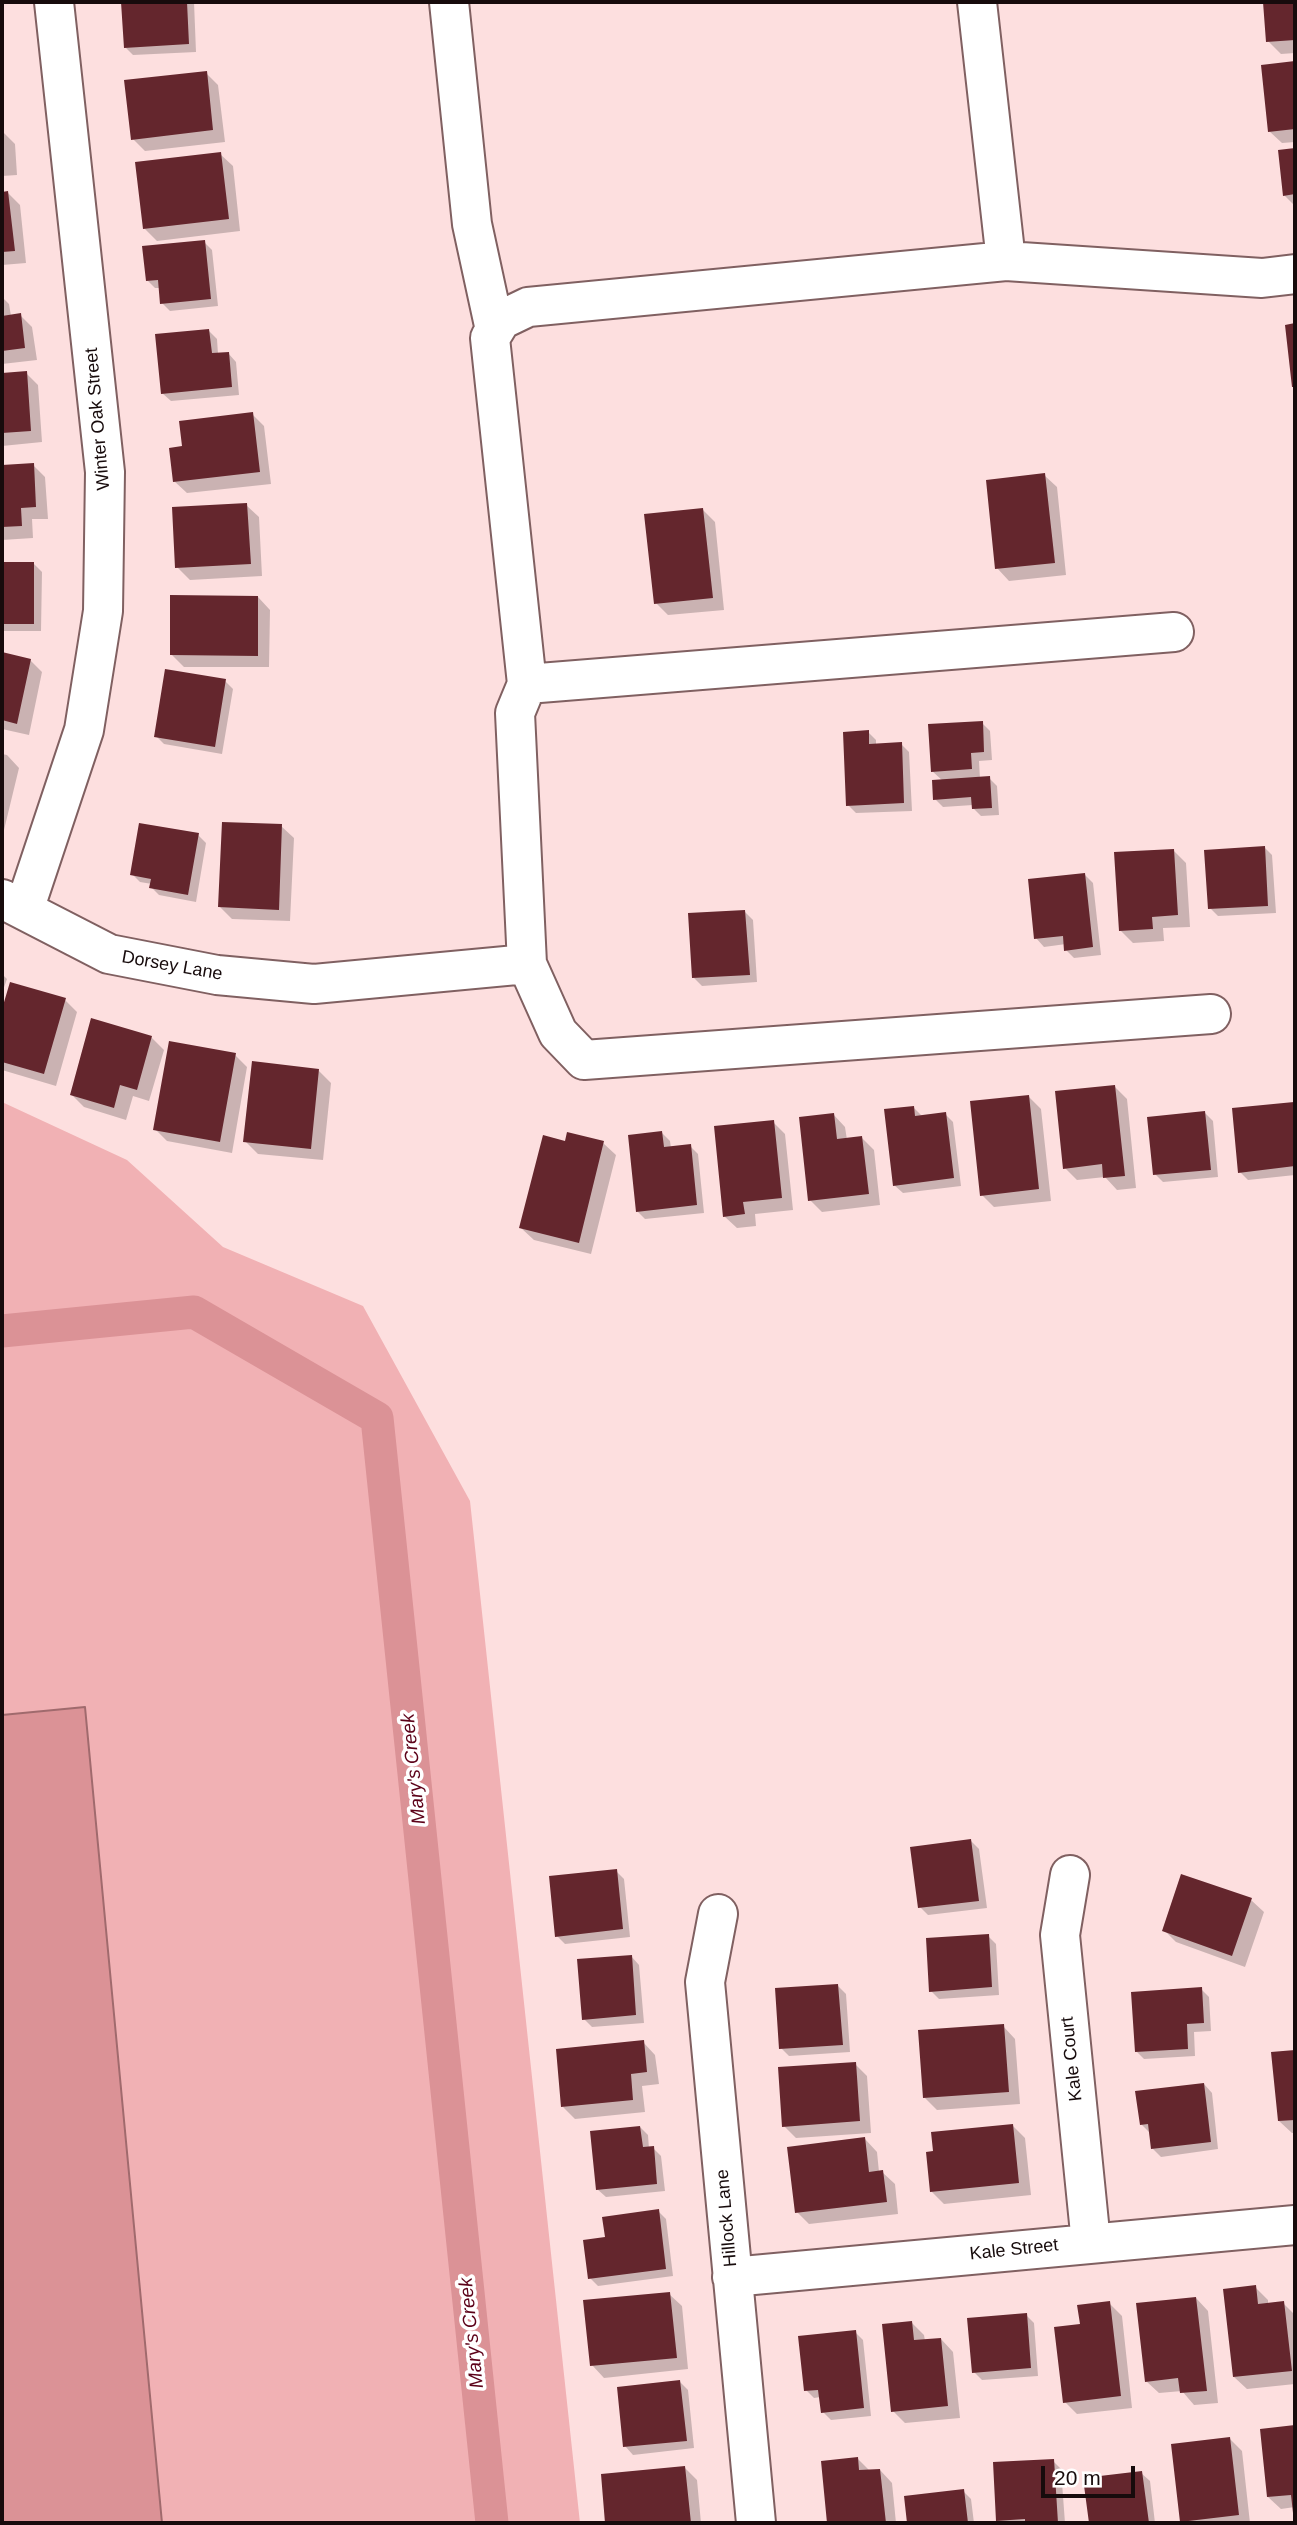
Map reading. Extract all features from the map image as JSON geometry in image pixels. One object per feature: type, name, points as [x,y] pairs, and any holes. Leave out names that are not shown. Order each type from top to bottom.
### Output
[{"type":"street","name":"Winter Oak Street","points":[[13,905],[84,730],[103,611],[106,472],[54,2]]},
{"type":"street","points":[[450,2],[472,224],[495,330]]},
{"type":"street","points":[[977,2],[1006,261]]},
{"type":"street","points":[[1211,1014],[584,1060],[558,1033],[527,964],[515,713],[527,684],[490,338],[500,320],[528,307],[1006,261],[1279,276]]},
{"type":"street","points":[[527,684],[1174,632]]},
{"type":"street","name":"Dorsey Lane","points":[[13,905],[109,954],[217,975],[314,984],[527,964]]},
{"type":"street","name":"Kale Court","points":[[1070,1875],[1060,1934],[1091,2243]]},
{"type":"street","name":"Hillock Lane","points":[[718,1914],[705,1982],[756,2523]]},
{"type":"street","name":"Kale Street","points":[[732,2277],[1295,2225]]},
{"type":"shaded area","points":[[2,1102],[127,1160],[223,1247],[363,1306],[470,1501],[580,2523],[2,2523]]},
{"type":"shaded area","points":[[85,1707],[162,2523],[2,2523],[2,1715]]},
{"type":"building","points":[[121,2],[187,2],[189,44],[124,48]]},
{"type":"building","points":[[1263,2],[1295,2],[1295,40],[1266,42]]},
{"type":"building","points":[[1295,61],[1295,129],[1268,132],[1261,65]]},
{"type":"building","points":[[207,71],[213,130],[131,140],[124,80]]},
{"type":"building","points":[[1295,148],[1295,194],[1283,196],[1278,150]]},
{"type":"building","points":[[221,152],[229,219],[143,229],[135,162]]},
{"type":"building","points":[[8,191],[15,251],[2,252],[2,192]]},
{"type":"building","points":[[205,240],[211,299],[160,304],[158,280],[146,281],[142,246]]},
{"type":"building","points":[[21,313],[25,348],[2,351],[2,316]]},
{"type":"building","points":[[1295,323],[1295,387],[1292,387],[1285,325]]},
{"type":"building","points":[[209,329],[212,353],[229,352],[232,387],[161,394],[155,334]]},
{"type":"building","points":[[27,371],[31,431],[2,433],[2,373]]},
{"type":"building","points":[[253,412],[260,472],[173,482],[169,448],[182,446],[179,421]]},
{"type":"building","points":[[34,463],[36,507],[21,508],[22,526],[2,527],[2,465]]},
{"type":"building","points":[[1045,473],[1055,563],[995,569],[986,480]]},
{"type":"building","points":[[247,503],[251,564],[175,568],[172,507]]},
{"type":"building","points":[[703,508],[713,598],[654,604],[644,514]]},
{"type":"building","points":[[2,562],[34,562],[34,624],[2,624]]},
{"type":"building","points":[[170,595],[258,596],[258,656],[170,655]]},
{"type":"building","points":[[2,652],[31,659],[17,724],[2,720]]},
{"type":"building","points":[[165,669],[226,679],[215,747],[154,737]]},
{"type":"building","points":[[983,721],[984,752],[971,753],[972,769],[931,772],[928,724]]},
{"type":"building","points":[[869,730],[869,744],[902,742],[904,803],[846,806],[843,732]]},
{"type":"building","points":[[990,776],[992,808],[972,809],[971,797],[933,800],[932,780]]},
{"type":"building","points":[[222,822],[282,824],[279,910],[218,907]]},
{"type":"building","points":[[139,823],[199,833],[188,895],[149,888],[151,879],[130,875]]},
{"type":"building","points":[[1265,846],[1268,906],[1208,909],[1204,850]]},
{"type":"building","points":[[1174,849],[1178,915],[1152,917],[1153,929],[1119,931],[1114,852]]},
{"type":"building","points":[[1085,873],[1093,947],[1064,951],[1063,936],[1034,939],[1028,879]]},
{"type":"building","points":[[745,910],[750,975],[692,978],[688,913]]},
{"type":"building","points":[[10,982],[66,998],[44,1074],[2,1062],[2,1009]]},
{"type":"building","points":[[91,1018],[152,1036],[137,1090],[120,1085],[114,1108],[70,1095]]},
{"type":"building","points":[[169,1041],[236,1053],[220,1142],[153,1130]]},
{"type":"building","points":[[252,1061],[319,1069],[311,1149],[243,1142]]},
{"type":"building","points":[[1115,1085],[1125,1176],[1103,1178],[1102,1164],[1063,1169],[1055,1091]]},
{"type":"building","points":[[1029,1095],[1039,1189],[980,1196],[970,1101]]},
{"type":"building","points":[[1294,1102],[1295,1166],[1238,1173],[1232,1108]]},
{"type":"building","points":[[914,1106],[915,1116],[946,1112],[954,1178],[893,1186],[884,1109]]},
{"type":"building","points":[[1205,1111],[1211,1170],[1153,1175],[1147,1117]]},
{"type":"building","points":[[834,1113],[837,1139],[862,1136],[869,1194],[808,1201],[799,1117]]},
{"type":"building","points":[[774,1120],[782,1198],[743,1202],[745,1214],[723,1217],[714,1126]]},
{"type":"building","points":[[662,1131],[664,1147],[691,1144],[697,1205],[636,1212],[628,1135]]},
{"type":"building","points":[[567,1132],[604,1141],[579,1243],[519,1228],[543,1135],[565,1141]]},
{"type":"building","points":[[971,1839],[979,1901],[918,1908],[910,1847]]},
{"type":"building","points":[[617,1869],[623,1929],[555,1937],[549,1876]]},
{"type":"building","points":[[1181,1874],[1252,1898],[1232,1956],[1162,1931]]},
{"type":"building","points":[[989,1934],[992,1987],[929,1992],[926,1938]]},
{"type":"building","points":[[632,1955],[636,2015],[582,2020],[577,1959]]},
{"type":"building","points":[[838,1984],[843,2045],[779,2049],[775,1988]]},
{"type":"building","points":[[1202,1987],[1204,2023],[1187,2024],[1188,2049],[1135,2052],[1131,1992]]},
{"type":"building","points":[[1004,2024],[1009,2092],[923,2098],[918,2030]]},
{"type":"building","points":[[644,2040],[647,2072],[631,2074],[633,2100],[561,2107],[556,2049]]},
{"type":"building","points":[[1295,2050],[1295,2120],[1278,2121],[1271,2052]]},
{"type":"building","points":[[856,2062],[860,2121],[782,2127],[778,2067]]},
{"type":"building","points":[[1204,2083],[1211,2142],[1151,2149],[1148,2124],[1140,2125],[1135,2091]]},
{"type":"building","points":[[1013,2124],[1019,2183],[930,2192],[926,2152],[933,2151],[931,2132]]},
{"type":"building","points":[[640,2126],[643,2147],[654,2146],[657,2184],[596,2190],[590,2131]]},
{"type":"building","points":[[865,2137],[869,2172],[883,2170],[887,2202],[795,2213],[787,2147]]},
{"type":"building","points":[[659,2209],[666,2269],[588,2279],[583,2240],[605,2237],[602,2217]]},
{"type":"building","points":[[1256,2285],[1258,2304],[1284,2301],[1292,2371],[1233,2377],[1223,2289]]},
{"type":"building","points":[[670,2292],[677,2358],[590,2366],[583,2300]]},
{"type":"building","points":[[1196,2297],[1207,2391],[1180,2393],[1178,2378],[1145,2382],[1136,2303]]},
{"type":"building","points":[[1110,2301],[1121,2396],[1063,2403],[1054,2327],[1080,2324],[1077,2305]]},
{"type":"building","points":[[1027,2313],[1031,2368],[972,2373],[967,2318]]},
{"type":"building","points":[[912,2321],[914,2340],[941,2338],[948,2406],[891,2412],[882,2324]]},
{"type":"building","points":[[856,2330],[864,2408],[821,2413],[818,2390],[804,2391],[798,2336]]},
{"type":"building","points":[[680,2380],[687,2441],[623,2447],[617,2387]]},
{"type":"building","points":[[1295,2425],[1293,2513],[1291,2495],[1267,2497],[1260,2429]]},
{"type":"building","points":[[1230,2437],[1239,2515],[1180,2522],[1171,2444]]},
{"type":"building","points":[[858,2457],[859,2470],[880,2469],[886,2523],[827,2523],[821,2461]]},
{"type":"building","points":[[1054,2459],[1058,2523],[1025,2523],[1025,2519],[996,2521],[993,2462]]},
{"type":"building","points":[[685,2466],[691,2523],[605,2523],[601,2474]]},
{"type":"building","points":[[1142,2471],[1149,2523],[1089,2523],[1083,2478]]},
{"type":"building","points":[[964,2489],[968,2523],[907,2523],[904,2496]]},
{"type":"waterway","name":"Mary's Creek","points":[[2,1331],[194,1312],[377,1418],[492,2523]]}]
